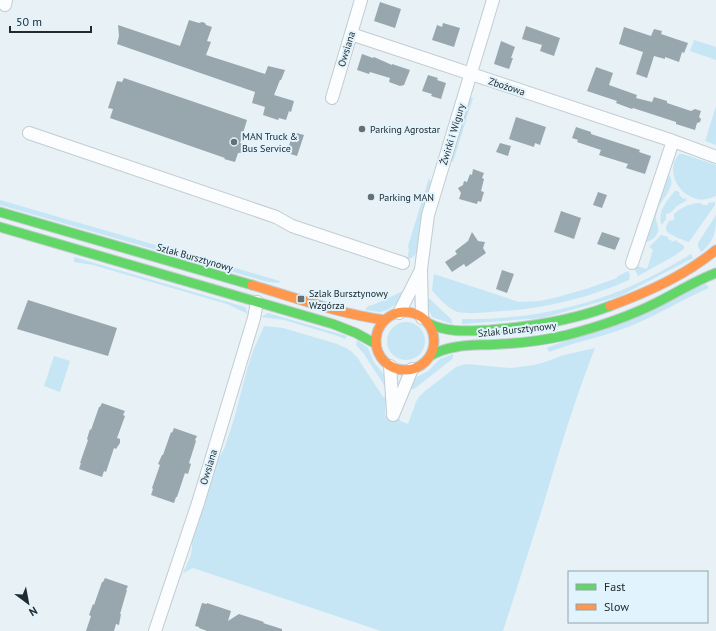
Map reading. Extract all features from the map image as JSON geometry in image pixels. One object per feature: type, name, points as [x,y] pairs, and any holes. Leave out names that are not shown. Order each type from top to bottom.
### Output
[{"type":"main road","name":"Szlak Bursztynowy","points":[[0,212],[344,312],[385,320]]},
{"type":"main road","points":[[0,227],[344,327],[376,344]]},
{"type":"main road","name":"Szlak Bursztynowy","points":[[425,320],[432,326],[443,329],[471,331],[501,330],[567,320],[604,309],[650,290],[689,269],[716,250]]},
{"type":"main road","name":"Szlak Bursztynowy","points":[[430,356],[439,350],[461,346],[534,341],[570,334],[630,315],[657,303],[716,272]]},
{"type":"main road","points":[[400,313],[411,313],[425,320],[434,335],[433,349],[430,356],[426,362],[412,369],[397,369],[390,366],[380,357],[376,344],[376,337],[381,325],[385,320],[400,313]]},
{"type":"street","name":"Owsiana","points":[[332,98],[361,0]]},
{"type":"street","name":"Żwirki i Wigury","points":[[425,320],[421,269],[428,215],[492,0]]},
{"type":"street","name":"Zbożowa","points":[[351,34],[716,156]]},
{"type":"street","points":[[29,133],[276,217],[292,226],[403,263]]},
{"type":"street","points":[[632,264],[660,177],[668,139]]},
{"type":"street","name":"Żwirki i Wigury","points":[[400,313],[421,269]]},
{"type":"street","name":"Owsiana","points":[[155,631],[198,503],[257,302]]},
{"type":"street","points":[[390,366],[394,415],[412,369]]},
{"type":"shaded area","points":[[694,40],[716,47],[716,60],[690,51]]},
{"type":"shaded area","points":[[470,97],[473,98],[453,162],[450,161]]},
{"type":"shaded area","points":[[716,106],[716,145],[705,141]]},
{"type":"shaded area","points":[[679,154],[716,165],[716,196],[708,199],[700,199],[694,198],[682,191],[673,173],[673,166]]},
{"type":"shaded area","points":[[667,173],[670,177],[671,184],[668,193],[660,204],[657,212],[656,218],[658,232],[650,241],[646,242],[645,241]]},
{"type":"shaded area","points":[[429,178],[431,182],[424,208],[418,250],[414,256],[407,259],[409,250],[408,246]]},
{"type":"shaded area","points":[[675,191],[680,193],[679,195],[687,200],[677,206],[670,213],[666,214],[666,219],[662,225],[660,216],[661,212]]},
{"type":"shaded area","points":[[0,200],[280,281],[279,283],[268,282],[0,205]]},
{"type":"shaded area","points":[[714,202],[715,205],[689,242],[667,232],[666,226],[669,221],[674,220],[674,214],[683,207],[697,203],[708,205],[708,203]]},
{"type":"shaded area","points":[[716,215],[716,226],[712,240],[701,252],[698,243]]},
{"type":"shaded area","points":[[661,235],[668,237],[668,239],[674,242],[675,240],[684,246],[684,249],[638,276],[634,268],[637,266],[647,269],[653,250],[649,247]]},
{"type":"shaded area","points":[[691,254],[693,258],[620,296],[543,318],[462,324],[462,319],[505,318],[547,312],[589,302],[637,283]]},
{"type":"shaded area","points":[[74,257],[245,307],[248,314],[227,304],[93,265],[74,262]]},
{"type":"shaded area","points":[[628,271],[630,275],[629,280],[595,293],[560,303],[507,311],[473,313],[458,312],[451,309],[432,290],[434,274],[519,302],[539,301],[586,289],[617,278]]},
{"type":"shaded area","points":[[706,284],[709,288],[628,327],[549,352],[547,348]]},
{"type":"shaded area","points":[[401,292],[404,293],[399,301],[387,310],[380,312],[365,310],[368,306]]},
{"type":"shaded area","points":[[426,298],[430,299],[452,320],[452,324],[432,317],[427,307]]},
{"type":"shaded area","points":[[268,313],[347,336],[345,339],[284,320],[261,317]]},
{"type":"shaded area","points":[[406,322],[419,328],[425,341],[419,354],[406,360],[393,354],[387,341],[393,328]]},
{"type":"shaded area","points":[[264,326],[283,328],[337,344],[352,352],[357,357],[383,397],[386,397],[385,416],[400,419],[400,421],[408,424],[419,397],[456,367],[466,364],[511,368],[534,365],[564,355],[595,348],[580,388],[503,631],[381,631],[193,568],[183,573],[191,555],[192,536],[201,504],[224,449],[234,419],[248,366]]},
{"type":"shaded area","points":[[357,340],[368,348],[374,362],[385,376],[387,386],[384,385],[364,354],[356,345]]},
{"type":"shaded area","points":[[453,354],[453,358],[451,360],[414,389],[409,389],[415,378],[428,371],[440,359]]},
{"type":"shaded area","points":[[54,356],[70,361],[60,392],[44,386]]},
{"type":"building","points":[[380,2],[401,9],[395,28],[374,21]]},
{"type":"building","points":[[189,20],[199,23],[202,22],[212,27],[207,41],[211,42],[206,55],[265,74],[268,66],[285,70],[274,95],[294,101],[291,112],[289,111],[286,120],[279,118],[278,120],[263,115],[265,107],[252,103],[255,92],[117,44],[119,36],[118,25],[180,46]]},
{"type":"building","points":[[443,23],[460,28],[454,47],[432,40],[437,25],[442,27]]},
{"type":"building","points":[[526,26],[560,38],[554,56],[540,51],[542,45],[522,39]]},
{"type":"building","points":[[624,27],[651,36],[654,29],[662,31],[661,34],[688,43],[684,53],[682,52],[679,62],[665,57],[665,59],[654,56],[647,78],[636,74],[643,52],[619,44]]},
{"type":"building","points":[[501,41],[515,47],[509,69],[494,64]]},
{"type":"building","points":[[362,54],[410,70],[404,85],[400,86],[389,82],[390,78],[357,70]]},
{"type":"building","points":[[596,67],[613,73],[609,85],[637,95],[636,98],[652,102],[654,97],[691,111],[695,109],[701,111],[699,117],[701,119],[700,122],[697,123],[695,130],[676,124],[676,122],[633,108],[632,109],[616,103],[617,101],[587,91]]},
{"type":"building","points":[[428,75],[438,78],[437,80],[446,83],[441,99],[422,91]]},
{"type":"building","points":[[124,78],[247,120],[240,143],[256,151],[238,153],[235,162],[110,118],[113,109],[108,108],[117,81],[122,82]]},
{"type":"building","points":[[516,117],[546,127],[540,145],[535,143],[534,147],[509,139]]},
{"type":"building","points":[[576,127],[591,132],[591,134],[640,150],[639,152],[651,156],[645,174],[626,168],[628,164],[599,155],[601,150],[577,142],[578,140],[572,138]]},
{"type":"building","points":[[293,132],[304,135],[297,156],[287,153]]},
{"type":"building","points":[[500,143],[511,146],[508,156],[496,152]]},
{"type":"building","points":[[473,169],[484,173],[481,191],[484,192],[481,202],[478,201],[477,204],[459,199],[461,193],[458,188],[463,185],[464,181],[467,182],[470,174],[472,175]]},
{"type":"building","points":[[598,192],[607,195],[602,208],[593,205]]},
{"type":"building","points":[[561,211],[581,218],[574,239],[554,232]]},
{"type":"building","points":[[472,232],[478,241],[485,242],[483,248],[486,253],[466,267],[464,264],[452,272],[445,262],[457,254],[455,251],[468,241]]},
{"type":"building","points":[[602,232],[620,238],[615,250],[597,244]]},
{"type":"building","points":[[502,270],[514,274],[507,293],[496,289]]},
{"type":"building","points":[[28,300],[117,328],[108,356],[17,329]]},
{"type":"building","points":[[102,403],[125,411],[123,415],[125,416],[117,438],[120,439],[120,443],[116,449],[114,448],[106,472],[104,471],[102,477],[79,469],[90,429],[91,430],[99,407]]},
{"type":"building","points":[[174,428],[197,436],[189,463],[191,464],[188,474],[185,473],[174,503],[151,495],[160,465],[158,464]]},
{"type":"building","points":[[105,578],[128,586],[120,614],[119,625],[116,624],[114,631],[86,631],[91,616],[89,615]]},
{"type":"building","points":[[202,603],[207,603],[231,611],[228,621],[239,614],[282,629],[282,631],[207,631],[195,626]]},
{"type":"traffic: fast","points":[[0,212],[252,285]]},
{"type":"traffic: fast","points":[[0,227],[333,324],[356,333],[376,344]]},
{"type":"traffic: fast","points":[[430,356],[455,347],[534,341],[559,337],[590,329],[645,308],[693,283],[716,273]]},
{"type":"traffic: fast","points":[[428,323],[458,331],[504,329],[535,325],[580,316],[610,306]]},
{"type":"traffic: slow","points":[[610,306],[638,295],[679,275],[716,250]]},
{"type":"traffic: slow","points":[[252,285],[335,310],[385,320]]},
{"type":"traffic: slow","points":[[405,312],[416,314],[429,325],[432,330],[434,341],[432,352],[421,365],[416,368],[405,370],[394,368],[381,357],[378,352],[376,341],[378,330],[389,317],[394,314],[405,312]]},
{"type":"place","name":"Parking Agrostar","points":[[362,129]]},
{"type":"place","name":"MAN Truck & Bus Service","points":[[234,142]]},
{"type":"place","name":"Parking MAN","points":[[371,197]]},
{"type":"place","name":"Szlak Bursztynowy Wzgórza","points":[[301,299]]}]
